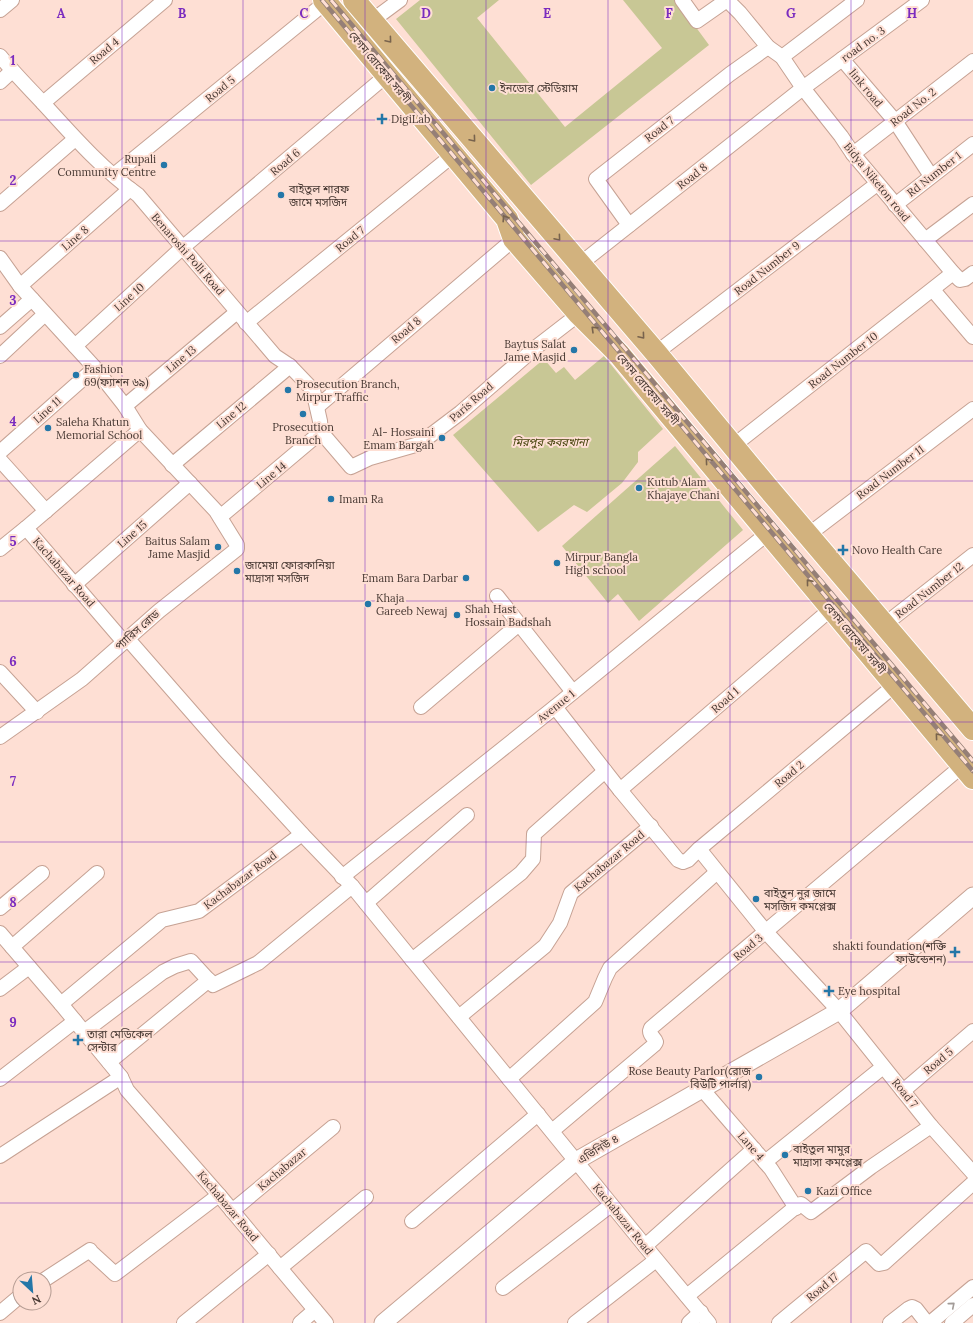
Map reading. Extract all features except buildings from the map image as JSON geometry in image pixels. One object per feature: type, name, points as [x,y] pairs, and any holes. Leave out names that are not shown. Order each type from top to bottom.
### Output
[{"type":"main road","points":[[354,0],[656,353],[884,625],[970,722]]},
{"type":"main road","name":"বেগম রোকেয়া সরণী","points":[[325,1],[507,219],[514,239],[579,314],[619,354],[968,772]]},
{"type":"street","points":[[0,10],[12,0]]},
{"type":"street","name":"Road 4","points":[[42,103],[165,0]]},
{"type":"street","points":[[372,20],[400,0]]},
{"type":"street","points":[[682,0],[697,22],[727,0],[740,13],[768,47],[782,57],[857,0]]},
{"type":"street","name":"road no. 3","points":[[803,88],[922,0]]},
{"type":"street","name":"Road 5","points":[[114,175],[325,1]]},
{"type":"street","name":"Road 7","points":[[629,225],[596,179],[730,74],[768,47]]},
{"type":"street","name":"Benaroshi Polli Road","points":[[0,56],[75,139],[138,195],[246,324],[275,356],[290,366],[313,390],[321,432]]},
{"type":"street","name":"Bidya Niketon road","points":[[782,57],[803,88],[841,136],[853,154],[953,273]]},
{"type":"street","name":"link road","points":[[842,59],[895,121],[931,176]]},
{"type":"street","name":"Road No. 2","points":[[853,154],[973,61]]},
{"type":"street","points":[[0,82],[12,71]]},
{"type":"street","name":"Road 6","points":[[182,248],[387,75]]},
{"type":"street","name":"Road 8","points":[[580,264],[803,88]]},
{"type":"street","points":[[0,204],[75,139]]},
{"type":"street","name":"Rd Number 1","points":[[895,205],[973,144]]},
{"type":"street","name":"Road 7","points":[[246,324],[453,154]]},
{"type":"street","name":"Road Number 9","points":[[656,353],[877,184]]},
{"type":"street","name":"Line 8","points":[[20,286],[130,189]]},
{"type":"street","points":[[925,240],[973,204]]},
{"type":"street","name":"Road 8","points":[[317,406],[514,239]]},
{"type":"street","name":"Line 10","points":[[75,346],[182,248]]},
{"type":"street","points":[[0,258],[20,286],[95,368],[125,406],[140,430],[220,517]]},
{"type":"street","points":[[953,273],[960,280],[973,273]]},
{"type":"street","name":"Road Number 10","points":[[733,446],[953,273]]},
{"type":"street","points":[[933,290],[973,337]]},
{"type":"street","points":[[0,327],[32,299]]},
{"type":"street","name":"Line 13","points":[[125,406],[237,312]]},
{"type":"street","points":[[0,356],[45,314]]},
{"type":"street","name":"Paris Road","points":[[321,432],[351,467],[370,458],[419,444],[460,413],[535,348],[579,314]]},
{"type":"street","name":"Line 12","points":[[172,465],[290,366]]},
{"type":"street","name":"Line 11","points":[[0,452],[95,368]]},
{"type":"street","name":"Road Number 11","points":[[808,534],[973,408]]},
{"type":"street","points":[[26,528],[140,430]]},
{"type":"street","name":"Line 14","points":[[220,517],[321,432]]},
{"type":"street","points":[[0,460],[46,511]]},
{"type":"street","name":"Line 15","points":[[74,585],[190,483]]},
{"type":"street","name":"প্যারিস রোড","points":[[0,738],[82,679],[159,611],[237,549],[236,541],[220,517]]},
{"type":"street","name":"Kachabazar Road","points":[[0,549],[26,528],[74,585],[366,903],[611,1205],[705,1318]]},
{"type":"street","name":"Avenue 1","points":[[347,881],[554,707],[768,532]]},
{"type":"street","name":"Road Number 12","points":[[884,625],[973,555]]},
{"type":"street","points":[[497,596],[573,692]]},
{"type":"street","name":"Road 1","points":[[620,790],[831,609]]},
{"type":"street","points":[[420,707],[519,624]]},
{"type":"street","points":[[0,672],[37,712]]},
{"type":"street","name":"Road 2","points":[[650,826],[678,860],[682,862],[688,860],[699,849],[895,685]]},
{"type":"street","points":[[554,707],[650,826]]},
{"type":"street","points":[[412,960],[521,873],[533,860],[534,834],[605,771]]},
{"type":"street","name":"Road 3","points":[[552,1131],[654,1045],[656,1042],[650,1034],[651,1028],[766,932],[968,772]]},
{"type":"street","points":[[366,903],[467,815]]},
{"type":"street","name":"Kachabazar Road","points":[[459,1017],[545,946],[560,923],[571,893],[650,826]]},
{"type":"street","name":"Kachabazar Road","points":[[61,1004],[162,920],[199,911],[302,834]]},
{"type":"street","points":[[699,849],[766,932],[839,1011]]},
{"type":"street","points":[[509,1079],[595,1002],[610,968],[717,872]]},
{"type":"street","points":[[0,908],[42,873]]},
{"type":"street","points":[[12,947],[97,873]]},
{"type":"street","points":[[84,1032],[163,972],[174,966],[191,962],[213,985],[258,963],[347,881]]},
{"type":"street","name":"এভিনিউ ৪","points":[[383,1323],[576,1161],[839,1011],[973,896]]},
{"type":"street","name":"Kachabazar Road","points":[[1,935],[109,1062],[121,1077],[128,1090],[220,1195],[326,1323]]},
{"type":"street","points":[[0,989],[29,967]]},
{"type":"street","points":[[109,1062],[209,980]]},
{"type":"street","name":"Road 7","points":[[839,1011],[931,1126],[971,1167]]},
{"type":"street","points":[[0,1079],[75,1021]]},
{"type":"street","name":"Road 5","points":[[903,1091],[973,1031]]},
{"type":"street","points":[[765,1162],[883,1067]]},
{"type":"street","points":[[0,1156],[121,1077]]},
{"type":"street","name":"Lane 4","points":[[702,1088],[771,1169],[796,1208]]},
{"type":"street","points":[[412,1221],[538,1114]]},
{"type":"street","points":[[687,1296],[801,1204],[811,1212],[871,1167],[931,1126]]},
{"type":"street","name":"Kachabazar","points":[[232,1211],[333,1128]]},
{"type":"street","points":[[645,1246],[754,1149]]},
{"type":"street","name":"Road 17","points":[[780,1323],[866,1251],[879,1264],[884,1263],[973,1183]]},
{"type":"street","points":[[52,1275],[90,1250],[115,1274],[220,1195]]},
{"type":"street","points":[[280,1268],[366,1197]]},
{"type":"street","points":[[503,1288],[611,1205]]},
{"type":"street","points":[[184,1323],[268,1254]]},
{"type":"street","points":[[575,1323],[656,1260]]},
{"type":"street","points":[[890,1323],[908,1308],[912,1307],[916,1309],[929,1323],[973,1287]]},
{"type":"street","points":[[0,1313],[12,1303]]},
{"type":"street","points":[[952,1323],[973,1305]]},
{"type":"street","points":[[300,1323],[315,1310]]},
{"type":"street","points":[[689,1323],[705,1318]]},
{"type":"green space","name":"ইনডোর স্টেডিয়াম","points":[[420,0],[499,0],[477,18],[565,127],[662,48],[623,0],[676,0],[709,45],[531,185],[396,19]]},
{"type":"green space","name":"মিরপুর কবরখানা","points":[[604,356],[663,429],[638,452],[638,462],[622,483],[587,512],[574,505],[538,532],[453,435],[544,359],[556,373],[564,367],[575,380]]},
{"type":"green space","points":[[675,446],[743,530],[639,621],[618,594],[608,603],[562,546]]},
{"type":"railway","points":[[322,0],[973,771]]},
{"type":"railway","points":[[331,0],[973,761]]},
{"type":"place","name":"ইনডোর স্টেডিয়াম","points":[[492,88]]},
{"type":"place","name":"DigiLab","points":[[382,119]]},
{"type":"place","name":"Rupali Community Centre","points":[[164,165]]},
{"type":"place","name":"বাইতুল শারফ জামে মসজিদ","points":[[281,195]]},
{"type":"place","name":"Baytus Salat Jame Masjid","points":[[574,350]]},
{"type":"place","name":"Fashion 69(ফ্যাশন ৬৯)","points":[[76,375]]},
{"type":"place","name":"Prosecution Branch, Mirpur Traffic","points":[[288,390]]},
{"type":"place","name":"Prosecution Branch","points":[[303,414]]},
{"type":"place","name":"Saleha Khatun Memorial School","points":[[48,428]]},
{"type":"place","name":"Al- Hossaini Emam Bargah","points":[[442,438]]},
{"type":"place","name":"Kutub Alam Khajaye Chani","points":[[639,488]]},
{"type":"place","name":"Imam Ra","points":[[331,499]]},
{"type":"place","name":"Baitus Salam Jame Masjid","points":[[218,547]]},
{"type":"place","name":"Novo Health Care","points":[[843,550]]},
{"type":"place","name":"Mirpur Bangla High school","points":[[557,563]]},
{"type":"place","name":"জামেয়া ফোরকানিয়া মাদ্রাসা মসজিদ","points":[[237,571]]},
{"type":"place","name":"Emam Bara Darbar","points":[[466,578]]},
{"type":"place","name":"Khaja Gareeb Newaj","points":[[368,604]]},
{"type":"place","name":"Shah Hast Hossain Badshah","points":[[457,615]]},
{"type":"place","name":"বাইতুন নুর জামে মসজিদ কমপ্লেক্স","points":[[756,899]]},
{"type":"place","name":"shakti foundation(শক্তি ফাউন্ডেশন)","points":[[955,952]]},
{"type":"place","name":"Eye hospital","points":[[829,991]]},
{"type":"place","name":"তারা মেডিকেল সেন্টার","points":[[78,1040]]},
{"type":"place","name":"Rose Beauty Parlor(রোজ বিউটি পার্লার)","points":[[759,1077]]},
{"type":"place","name":"বাইতুল মামুর মাদ্রাসা কমপ্লেক্স","points":[[785,1155]]},
{"type":"place","name":"Kazi Office","points":[[808,1191]]}]
